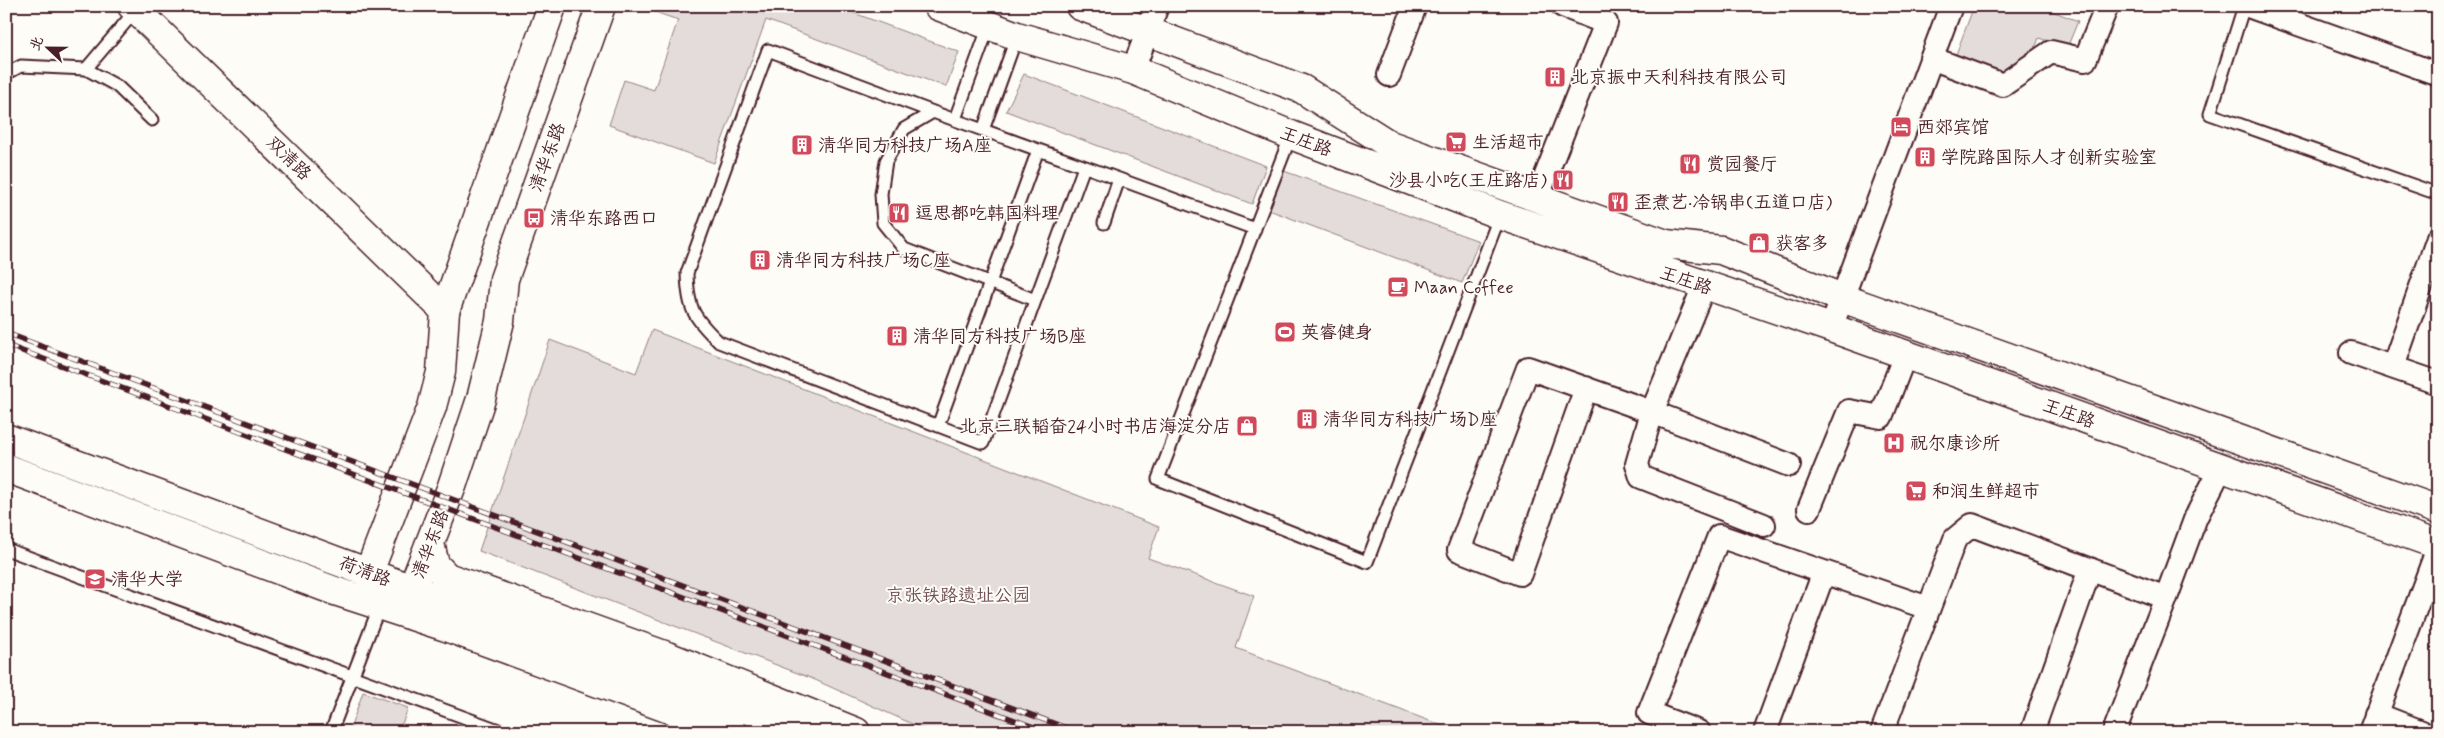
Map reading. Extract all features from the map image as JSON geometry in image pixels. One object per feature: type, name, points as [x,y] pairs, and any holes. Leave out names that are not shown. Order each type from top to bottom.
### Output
[{"type":"main road","points":[[380,605],[369,572],[432,406],[441,372],[445,311],[552,6]]},
{"type":"main road","name":"清华东路","points":[[380,605],[412,589],[430,543],[481,399],[500,321],[504,279],[601,6]]},
{"type":"main road","name":"王庄路","points":[[938,6],[1017,36],[1133,70],[1291,135],[1500,216],[1831,328],[2438,546]]},
{"type":"main road","name":"王庄路","points":[[1080,6],[1302,89],[1390,145],[1666,244],[1721,250],[1842,298],[2438,510]]},
{"type":"main road","name":"双清路","points":[[134,8],[445,311]]},
{"type":"main road","name":"荷清路","points":[[6,438],[412,589],[808,732]]},
{"type":"main road","name":"荷清路","points":[[6,468],[335,591],[380,605],[732,732]]},
{"type":"main road","points":[[430,543],[435,565],[447,577],[668,656],[856,732]]},
{"type":"street","points":[[1133,70],[1157,6]]},
{"type":"street","points":[[1389,75],[1415,6]]},
{"type":"street","points":[[1537,198],[1606,23],[1563,6]]},
{"type":"street","points":[[1831,328],[1951,6]]},
{"type":"street","points":[[1931,58],[2003,85],[2051,52],[2085,60],[2106,6]]},
{"type":"street","points":[[2246,6],[2438,74]]},
{"type":"street","points":[[2393,367],[2438,238]]},
{"type":"street","points":[[1704,286],[1652,412],[1637,464],[1641,477],[1764,525]]},
{"type":"street","points":[[2351,353],[2438,383]]},
{"type":"street","points":[[1810,509],[1849,411],[1882,417],[1905,355]]},
{"type":"street","points":[[1586,388],[1520,574],[1459,550],[1528,368],[1586,388],[1652,412],[1790,465]]},
{"type":"street","points":[[2114,732],[2196,517],[2221,468]]},
{"type":"street","points":[[1882,732],[1955,539],[1972,525],[2166,598]]},
{"type":"street","points":[[1699,732],[1649,713],[1719,536],[1928,608]]},
{"type":"street","points":[[2422,732],[2373,723],[2438,546]]},
{"type":"street","points":[[2032,732],[2090,569]]},
{"type":"street","points":[[1765,732],[1824,572]]},
{"type":"lane","points":[[2246,6],[2210,114],[2438,194]]},
{"type":"lane","points":[[86,69],[134,8]]},
{"type":"lane","points":[[955,119],[989,26]]},
{"type":"lane","points":[[983,130],[1017,36]]},
{"type":"lane","points":[[1084,166],[983,442],[719,342],[698,322],[688,298],[687,273],[768,50],[932,112],[955,119],[1084,166],[1119,180],[1255,229]]},
{"type":"lane","points":[[6,74],[21,66],[86,69],[117,86],[152,120]]},
{"type":"lane","points":[[932,112],[904,129],[886,161],[881,194],[883,223],[904,249],[1035,300]]},
{"type":"lane","points":[[1291,135],[1158,479],[1367,562],[1500,216]]},
{"type":"lane","points":[[938,426],[1038,150]]},
{"type":"lane","points":[[1104,223],[1119,180]]},
{"type":"lane","points":[[6,549],[504,732]]},
{"type":"lane","points":[[331,732],[380,605]]},
{"type":"green space","points":[[647,6],[835,6],[959,52],[946,87],[766,20],[714,163],[609,125],[624,80],[654,90],[678,20],[646,9]]},
{"type":"green space","points":[[1974,6],[2039,6],[2078,21],[2067,48],[2039,38],[2027,68],[2007,77],[1955,57]]},
{"type":"green space","points":[[1024,74],[1266,166],[1252,204],[1006,111]]},
{"type":"green space","points":[[1284,171],[1479,241],[1462,283],[1269,210]]},
{"type":"green space","name":"京张铁路遗址公园","points":[[652,330],[1159,527],[1148,558],[1254,596],[1236,648],[1459,732],[930,732],[813,679],[479,551],[550,340],[636,373]]},
{"type":"green space","points":[[363,692],[408,708],[399,732],[349,732]]},
{"type":"railway","points":[[6,333],[1077,732]]},
{"type":"railway","points":[[6,345],[1047,732]]},
{"type":"place","name":"北京振中天利科技有限公司","points":[[1555,77]]},
{"type":"place","name":"西郊宾馆","points":[[1901,127]]},
{"type":"place","name":"生活超市","points":[[1456,142]]},
{"type":"place","name":"清华同方科技广场A座","points":[[802,145]]},
{"type":"place","name":"学院路国际人才创新实验室","points":[[1925,157]]},
{"type":"place","name":"赏园餐厅","points":[[1690,164]]},
{"type":"place","name":"沙县小吃(王庄路店)","points":[[1563,180]]},
{"type":"place","name":"歪煮艺·冷锅串(五道口店)","points":[[1618,202]]},
{"type":"place","name":"逗思都吃韩国料理","points":[[899,213]]},
{"type":"place","name":"清华东路西口","points":[[534,218]]},
{"type":"place","name":"获客多","points":[[1759,243]]},
{"type":"place","name":"清华同方科技广场C座","points":[[760,260]]},
{"type":"place","name":"Maan Coffee","points":[[1398,287]]},
{"type":"place","name":"英睿健身","points":[[1285,332]]},
{"type":"place","name":"清华同方科技广场B座","points":[[897,336]]},
{"type":"place","name":"清华同方科技广场D座","points":[[1307,419]]},
{"type":"place","name":"北京三联韬奋24小时书店海淀分店","points":[[1247,426]]},
{"type":"place","name":"祝尔康诊所","points":[[1894,443]]},
{"type":"place","name":"和润生鲜超市","points":[[1916,491]]},
{"type":"place","name":"清华大学","points":[[95,579]]}]
